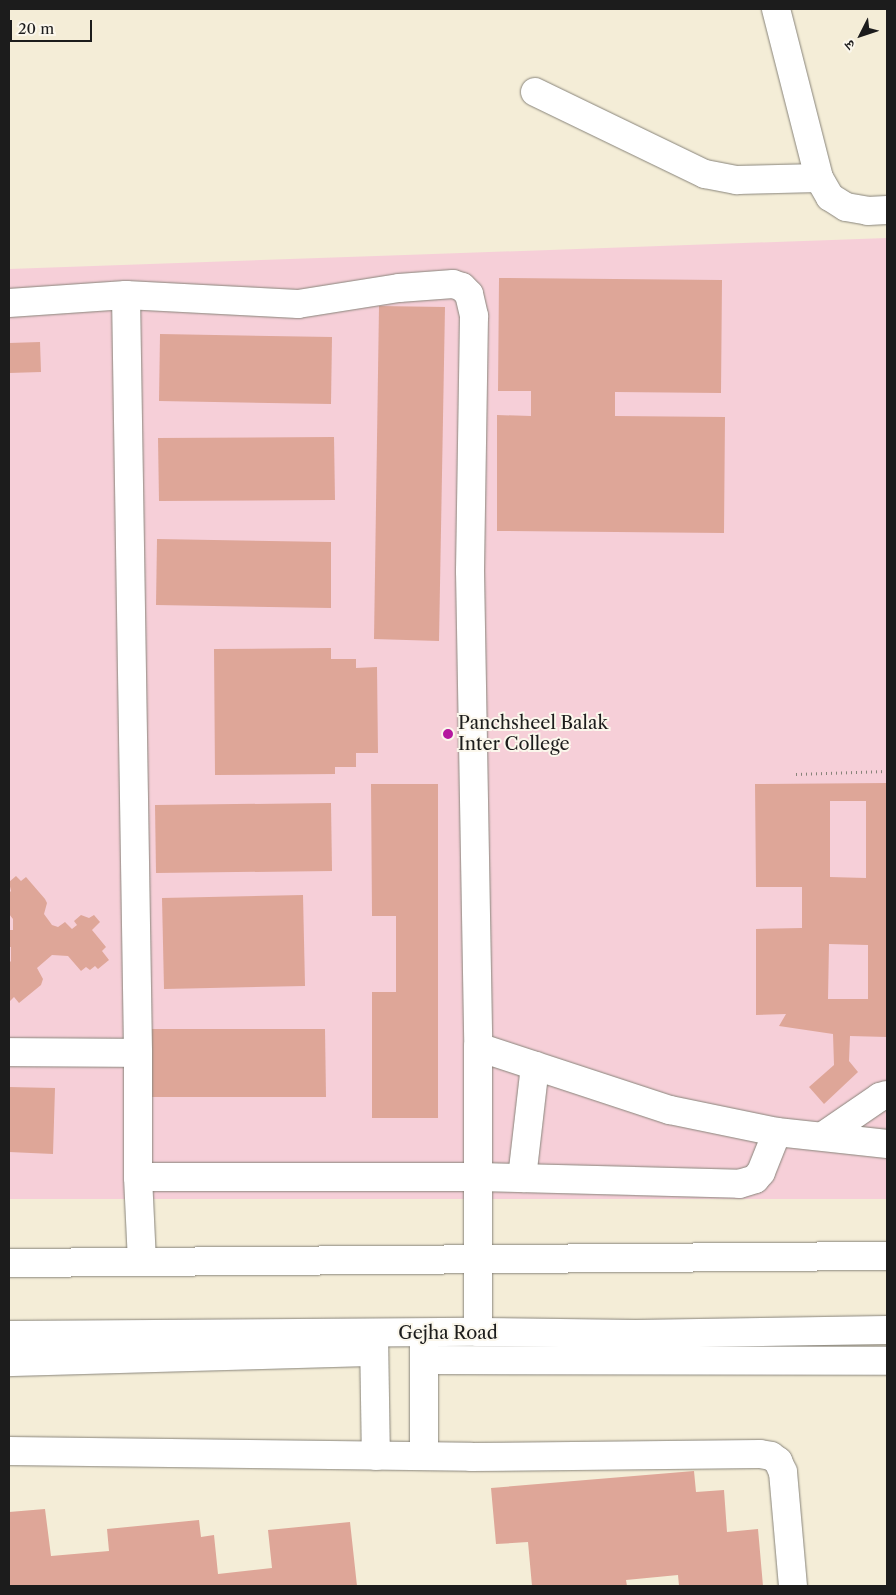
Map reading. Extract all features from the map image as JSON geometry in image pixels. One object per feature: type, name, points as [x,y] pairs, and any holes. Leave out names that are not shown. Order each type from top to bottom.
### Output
[{"type":"street","points":[[776,9],[819,178],[830,197],[846,207],[868,211],[887,210]]},
{"type":"street","points":[[535,92],[705,174],[737,180],[819,178]]},
{"type":"street","points":[[9,302],[126,295],[298,304],[399,288],[453,284],[469,294],[474,316],[470,572],[478,1048],[478,1332]]},
{"type":"street","points":[[126,295],[138,1053],[138,1177],[142,1262]]},
{"type":"street","points":[[478,1048],[648,1105],[777,1132],[887,1144]]},
{"type":"street","points":[[9,1052],[138,1053]]},
{"type":"street","points":[[522,1178],[535,1066]]},
{"type":"street","points":[[823,1136],[880,1097],[887,1095]]},
{"type":"street","points":[[138,1177],[478,1177],[748,1183],[761,1172],[777,1132]]},
{"type":"street","points":[[9,1263],[887,1256]]},
{"type":"street","name":"Gejha Road","points":[[9,1335],[374,1354],[424,1332],[636,1334],[887,1330]]},
{"type":"street","points":[[424,1332],[424,1456]]},
{"type":"street","points":[[9,1362],[374,1354],[376,1456]]},
{"type":"street","points":[[423,1366],[887,1361]]},
{"type":"street","points":[[9,1451],[376,1456],[760,1454],[771,1456],[778,1462],[783,1472],[793,1586]]},
{"type":"path","points":[[796,774],[887,771]]},
{"type":"shaded area","name":"Panchsheel Balak Inter College","points":[[887,238],[887,1199],[9,1199],[9,269]]},
{"type":"building","points":[[499,278],[722,280],[721,393],[615,392],[615,416],[725,417],[724,533],[497,531],[497,415],[531,416],[531,391],[498,391]]},
{"type":"building","points":[[379,306],[445,307],[439,641],[374,639]]},
{"type":"building","points":[[160,334],[332,337],[331,404],[159,401]]},
{"type":"building","points":[[40,342],[41,372],[9,373],[9,343]]},
{"type":"building","points":[[334,437],[335,500],[159,501],[158,438]]},
{"type":"building","points":[[157,539],[331,542],[331,608],[156,605]]},
{"type":"building","points":[[331,648],[331,659],[356,659],[356,668],[377,667],[378,753],[356,753],[356,767],[335,767],[335,774],[215,775],[214,649]]},
{"type":"building","points":[[887,783],[887,1037],[850,1036],[849,1061],[858,1072],[824,1104],[809,1087],[834,1065],[833,1034],[779,1026],[786,1014],[756,1015],[756,929],[802,928],[802,887],[756,887],[755,784]],"holes":[[[830,801],[866,801],[866,878],[830,877]],[[829,944],[868,945],[868,999],[828,999]]]},
{"type":"building","points":[[371,784],[438,784],[438,1118],[372,1118],[372,992],[396,992],[396,916],[372,916]]},
{"type":"building","points":[[331,803],[332,871],[156,873],[155,805]]},
{"type":"building","points":[[16,876],[21,881],[26,877],[45,899],[47,903],[44,914],[52,925],[58,927],[65,922],[72,929],[77,925],[74,921],[81,915],[89,918],[94,915],[100,922],[92,930],[106,947],[102,951],[109,960],[98,969],[95,966],[90,970],[86,967],[81,971],[68,956],[52,955],[37,968],[43,979],[41,985],[19,1003],[14,997],[9,1002],[11,947],[9,947],[9,930],[13,930],[13,919],[9,914],[9,893],[11,891],[9,882]]},
{"type":"building","points":[[303,895],[305,986],[164,989],[162,898]]},
{"type":"building","points":[[149,1029],[325,1029],[326,1097],[150,1097]]},
{"type":"building","points":[[9,1087],[55,1088],[53,1154],[9,1152]]},
{"type":"building","points":[[694,1471],[696,1492],[724,1490],[727,1532],[758,1529],[763,1586],[679,1586],[678,1575],[626,1580],[627,1586],[532,1586],[528,1542],[496,1544],[491,1488]]},
{"type":"building","points":[[45,1509],[51,1556],[109,1551],[107,1529],[199,1520],[201,1537],[214,1535],[218,1574],[272,1568],[268,1530],[350,1522],[357,1586],[9,1586],[9,1512]]},
{"type":"place","name":"Panchsheel Balak Inter College","points":[[448,734]]}]
